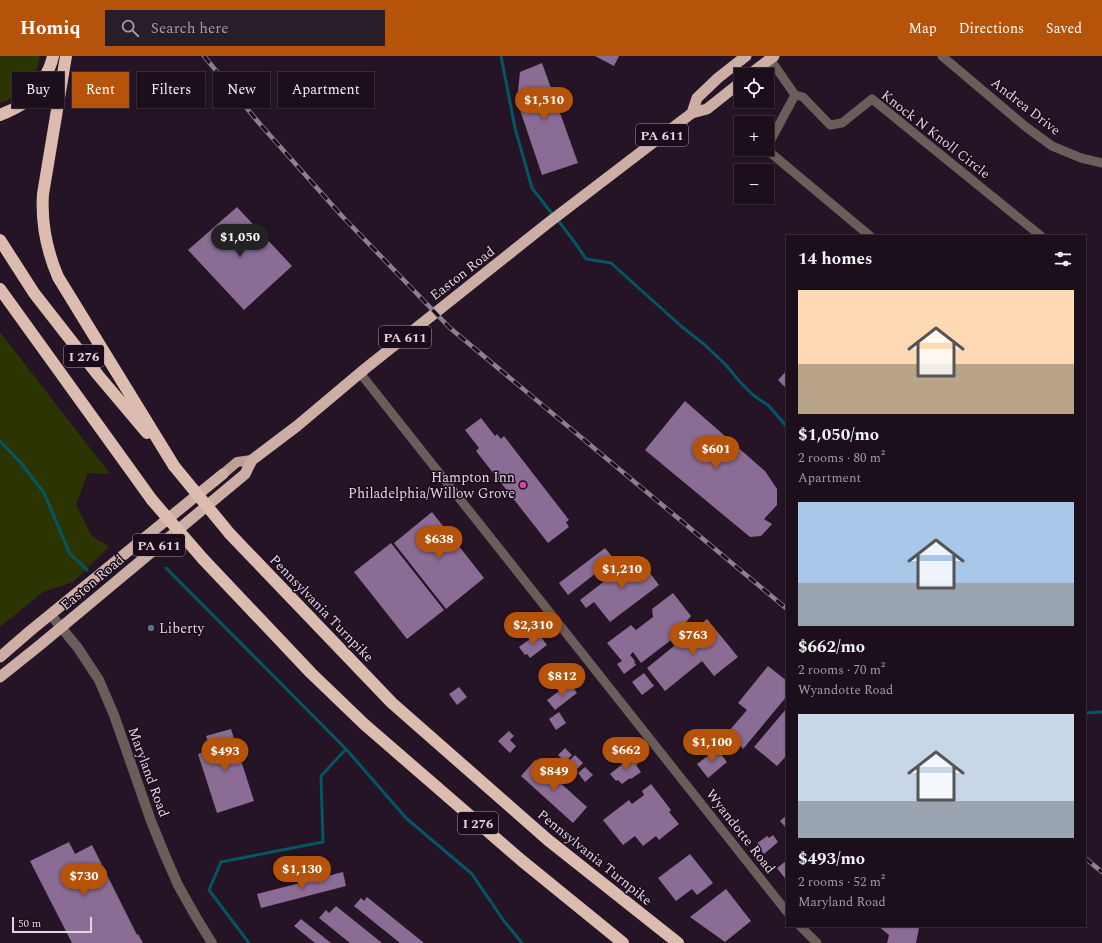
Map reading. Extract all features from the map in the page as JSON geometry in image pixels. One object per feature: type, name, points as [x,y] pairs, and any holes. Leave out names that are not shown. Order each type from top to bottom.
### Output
[{"type":"highway","points":[[0,115],[27,101],[39,86],[47,72],[53,56]]},
{"type":"highway","points":[[66,56],[43,194],[43,221],[50,255],[58,277],[174,466]]},
{"type":"highway","name":"Easton Road","points":[[692,113],[697,98],[718,78],[746,56]]},
{"type":"highway","points":[[758,68],[772,57]]},
{"type":"highway","name":"Easton Road","points":[[0,677],[245,474],[252,460],[297,426],[360,373],[548,223],[692,113],[707,109],[734,88]]},
{"type":"highway","name":"Pennsylvania Turnpike","points":[[0,240],[34,292],[98,375],[230,534],[392,703],[548,840],[678,943]]},
{"type":"highway","name":"I 276","points":[[0,289],[152,500],[203,559],[311,673],[364,724],[521,860],[623,943]]},
{"type":"highway","points":[[0,299],[39,345]]},
{"type":"highway","name":"Easton Road","points":[[0,657],[223,474]]},
{"type":"main road","name":"Easton Road","points":[[223,474],[237,462],[252,460]]},
{"type":"street","name":"Andrea Drive","points":[[942,56],[1026,127],[1052,146],[1081,158],[1102,163]]},
{"type":"street","name":"Knock N Knoll Circle","points":[[772,57],[795,95],[803,97],[830,125],[842,124],[872,98],[1040,235]]},
{"type":"street","points":[[774,135],[795,95]]},
{"type":"street","points":[[774,154],[869,235]]},
{"type":"street","name":"Wyandotte Road","points":[[360,373],[786,911]]},
{"type":"street","name":"Maryland Road","points":[[51,615],[78,648],[99,680],[114,715],[148,814],[164,853],[178,885],[212,943]]},
{"type":"street","points":[[801,927],[817,943]]},
{"type":"green space","points":[[0,56],[40,56],[36,72],[12,72],[12,98],[0,103]]},
{"type":"green space","points":[[0,332],[110,474],[88,473],[76,504],[91,535],[109,547],[73,582],[43,592],[0,627]]},
{"type":"building","points":[[595,56],[619,56],[614,66]]},
{"type":"building","points":[[542,63],[578,163],[542,175],[517,101],[520,72]]},
{"type":"building","points":[[237,207],[292,266],[244,310],[188,250]]},
{"type":"building","points":[[786,371],[786,388],[778,380]]},
{"type":"building","points":[[685,401],[765,471],[777,489],[777,505],[764,519],[772,524],[761,536],[750,537],[645,450]]},
{"type":"building","name":"Hampton Inn Philadelphia/Willow Grove","points":[[481,418],[495,436],[497,434],[501,439],[504,436],[569,520],[566,522],[569,527],[548,543],[476,451],[479,448],[465,430]]},
{"type":"building","points":[[432,512],[484,578],[446,609],[394,543]]},
{"type":"building","points":[[391,543],[444,610],[407,639],[354,572]]},
{"type":"building","points":[[605,548],[614,559],[568,595],[559,583]]},
{"type":"building","points":[[637,556],[659,585],[610,622],[594,602],[586,608],[580,600]]},
{"type":"building","points":[[673,593],[691,616],[671,640],[641,663],[633,652],[630,655],[635,661],[634,662],[636,665],[624,674],[617,664],[622,661],[607,643],[631,625],[636,630],[653,617],[652,609]]},
{"type":"building","points":[[707,619],[738,657],[714,676],[702,661],[665,691],[647,668]]},
{"type":"building","points":[[538,633],[547,645],[530,658],[527,654],[525,655],[519,647]]},
{"type":"building","points":[[768,666],[786,680],[786,697],[743,749],[729,731],[747,710],[738,703]]},
{"type":"building","points":[[644,673],[654,686],[642,695],[632,682]]},
{"type":"building","points":[[570,683],[577,693],[555,710],[547,700]]},
{"type":"building","points":[[459,687],[467,697],[457,705],[449,694]]},
{"type":"building","points":[[786,709],[786,756],[777,766],[754,747]]},
{"type":"building","points":[[559,712],[566,723],[556,730],[549,719]]},
{"type":"building","points":[[231,729],[254,801],[217,813],[198,754],[211,750],[206,736]]},
{"type":"building","points":[[509,731],[514,736],[510,740],[516,746],[510,753],[498,741]]},
{"type":"building","points":[[565,748],[572,755],[565,762],[558,755]]},
{"type":"building","points":[[717,749],[727,762],[708,778],[697,764]]},
{"type":"building","points":[[575,755],[583,763],[575,771],[567,763]]},
{"type":"building","points":[[633,757],[641,772],[622,784],[618,780],[616,781],[610,774]]},
{"type":"building","points":[[535,760],[587,807],[573,823],[521,776]]},
{"type":"building","points":[[585,767],[593,775],[585,782],[578,773]]},
{"type":"building","points":[[651,784],[671,810],[669,812],[679,824],[659,840],[656,836],[643,846],[635,836],[623,845],[603,820],[629,800],[632,804],[644,795],[642,791]]},
{"type":"building","points":[[786,816],[786,828],[780,821]]},
{"type":"building","points":[[773,835],[778,842],[764,854],[756,844],[767,836],[769,838]]},
{"type":"building","points":[[69,842],[75,854],[92,845],[137,935],[138,934],[143,943],[72,943],[30,861]]},
{"type":"building","points":[[690,854],[713,883],[697,895],[692,889],[676,901],[658,878]]},
{"type":"building","points":[[786,861],[786,880],[777,868]]},
{"type":"building","points":[[343,872],[346,886],[261,908],[257,894]]},
{"type":"building","points":[[726,889],[751,921],[725,942],[690,917]]},
{"type":"building","points":[[367,897],[424,943],[400,943],[354,906],[361,898],[364,901]]},
{"type":"building","points":[[336,906],[382,943],[350,943],[319,918],[326,910],[329,913]]},
{"type":"building","points":[[301,919],[331,943],[315,943],[294,926]]},
{"type":"building","points":[[879,927],[919,928],[916,943],[887,943],[889,935]]},
{"type":"waterway","points":[[501,56],[515,128],[532,188],[553,215]]},
{"type":"waterway","points":[[557,219],[586,259],[611,263],[681,326],[705,345],[725,364],[753,395],[769,406],[786,426]]},
{"type":"waterway","points":[[0,441],[21,463],[44,493],[70,554],[87,570]]},
{"type":"waterway","points":[[166,568],[346,749],[406,818],[472,874],[504,921],[522,943]]},
{"type":"waterway","points":[[1086,713],[1102,712]]},
{"type":"waterway","points":[[249,943],[209,890],[221,862],[323,842],[321,776],[346,749]]},
{"type":"railway","points":[[204,56],[259,123],[341,215],[450,328],[786,608]]},
{"type":"railway","points":[[1086,859],[1102,872]]},
{"type":"place","name":"Hampton Inn Philadelphia/Willow Grove","points":[[523,485]]},
{"type":"place","name":"Liberty","points":[[151,628]]}]
